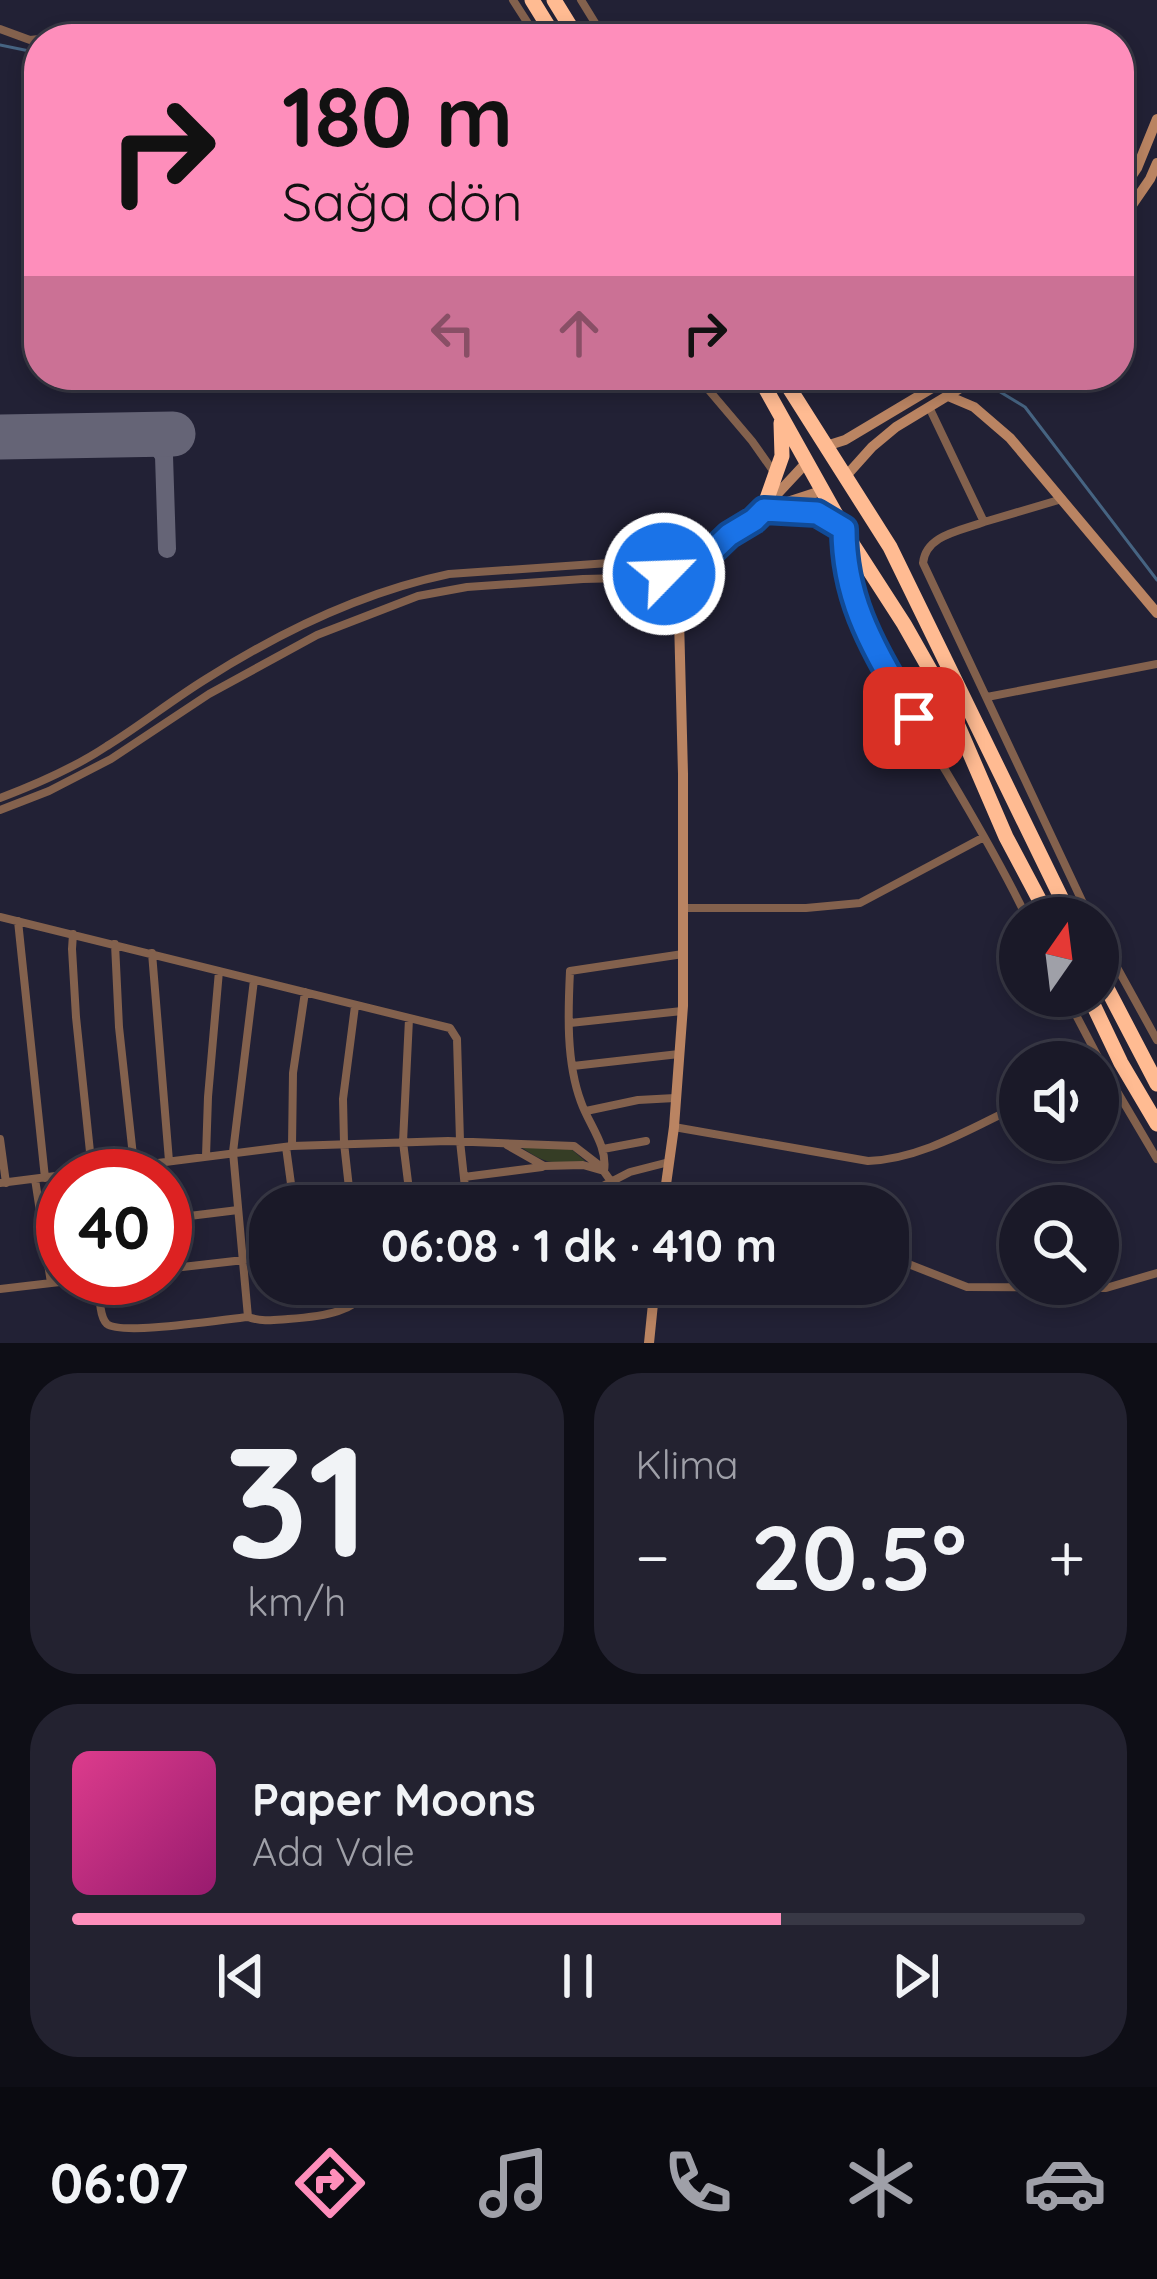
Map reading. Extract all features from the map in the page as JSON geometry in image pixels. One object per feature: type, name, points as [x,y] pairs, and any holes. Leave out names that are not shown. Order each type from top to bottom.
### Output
[{"type":"highway","points":[[766,390],[946,698],[1037,897]]},
{"type":"highway","points":[[791,390],[914,592],[1060,897]]},
{"type":"highway","points":[[779,414],[782,456],[764,510],[817,513],[844,529]]},
{"type":"highway","points":[[813,476],[826,446]]},
{"type":"highway","points":[[813,476],[835,486],[841,469]]},
{"type":"highway","points":[[1119,1011],[1157,1084]]},
{"type":"highway","points":[[1099,1017],[1157,1124]]},
{"type":"street","points":[[1134,172],[1157,119]]},
{"type":"street","points":[[1134,202],[1157,163]]},
{"type":"street","points":[[709,390],[777,476]]},
{"type":"street","points":[[826,446],[845,440],[929,390]]},
{"type":"street","points":[[841,469],[896,427],[958,390]]},
{"type":"street","points":[[948,396],[974,407],[1010,438],[1157,614]]},
{"type":"street","points":[[929,407],[984,522]]},
{"type":"street","points":[[0,810],[111,759],[203,698],[333,628],[418,596],[560,580],[678,581],[729,535],[813,476]]},
{"type":"street","points":[[764,510],[813,476]]},
{"type":"street","points":[[1062,499],[931,543],[923,558],[1080,897]]},
{"type":"street","points":[[844,529],[844,557],[864,631],[1016,897]]},
{"type":"street","points":[[679,619],[663,570],[670,557],[729,535]]},
{"type":"street","points":[[0,798],[43,782],[103,749],[195,686],[310,621],[418,580],[682,556],[688,563],[679,619],[682,1011],[666,1185]]},
{"type":"street","points":[[987,697],[1157,664]]},
{"type":"street","points":[[195,686],[203,698]]},
{"type":"street","points":[[683,908],[860,903],[984,837]]},
{"type":"street","points":[[0,917],[450,1028],[457,1039],[465,1185]]},
{"type":"street","points":[[18,921],[38,1149]]},
{"type":"street","points":[[73,934],[87,1149]]},
{"type":"street","points":[[115,944],[119,1028],[137,1149]]},
{"type":"street","points":[[152,953],[168,1149]]},
{"type":"street","points":[[607,1176],[603,1149],[581,1102],[573,1066],[571,971],[683,955]]},
{"type":"street","points":[[206,1156],[219,971]]},
{"type":"street","points":[[1119,971],[1157,1040]]},
{"type":"street","points":[[248,1317],[233,1153],[254,980]]},
{"type":"street","points":[[292,1185],[293,1073],[305,992]]},
{"type":"street","points":[[349,1185],[343,1100],[356,1006]]},
{"type":"street","points":[[570,1024],[682,1011]]},
{"type":"street","points":[[408,1185],[403,1142],[409,1019]]},
{"type":"street","points":[[573,1066],[679,1054]]},
{"type":"street","points":[[1119,1097],[1157,1159]]},
{"type":"street","points":[[586,1111],[675,1098]]},
{"type":"street","points":[[674,1127],[868,1161],[908,1157],[999,1116]]},
{"type":"street","points":[[0,1139],[3,1183],[36,1179]]},
{"type":"street","points":[[192,1158],[289,1146],[460,1141],[574,1146],[607,1176]]},
{"type":"street","points":[[603,1149],[646,1141]]},
{"type":"street","points":[[503,1143],[544,1166]]},
{"type":"street","points":[[594,1185],[607,1176],[669,1162]]},
{"type":"street","points":[[464,1177],[583,1165],[607,1176]]},
{"type":"street","points":[[192,1216],[238,1210]]},
{"type":"street","points":[[192,1266],[249,1259]]},
{"type":"street","points":[[909,1264],[967,1287],[1106,1288],[1157,1273]]},
{"type":"street","points":[[0,1290],[36,1285]]},
{"type":"street","points":[[102,1305],[104,1318],[116,1327],[168,1327],[248,1317],[262,1321],[336,1314],[354,1305]]},
{"type":"street","points":[[649,1343],[653,1305]]},
{"type":"green space","points":[[521,1147],[570,1148],[585,1161],[551,1162]]},
{"type":"waterway","points":[[0,45],[24,50]]},
{"type":"waterway","points":[[997,390],[1025,407],[1157,580]]},
{"type":"taxiway","points":[[149,434],[164,456],[167,549]]},
{"type":"runway","points":[[0,437],[173,434]]},
{"type":"route","points":[[664,574],[682,580],[729,535],[764,510],[817,513],[844,529],[844,557],[864,631],[914,718]]}]
